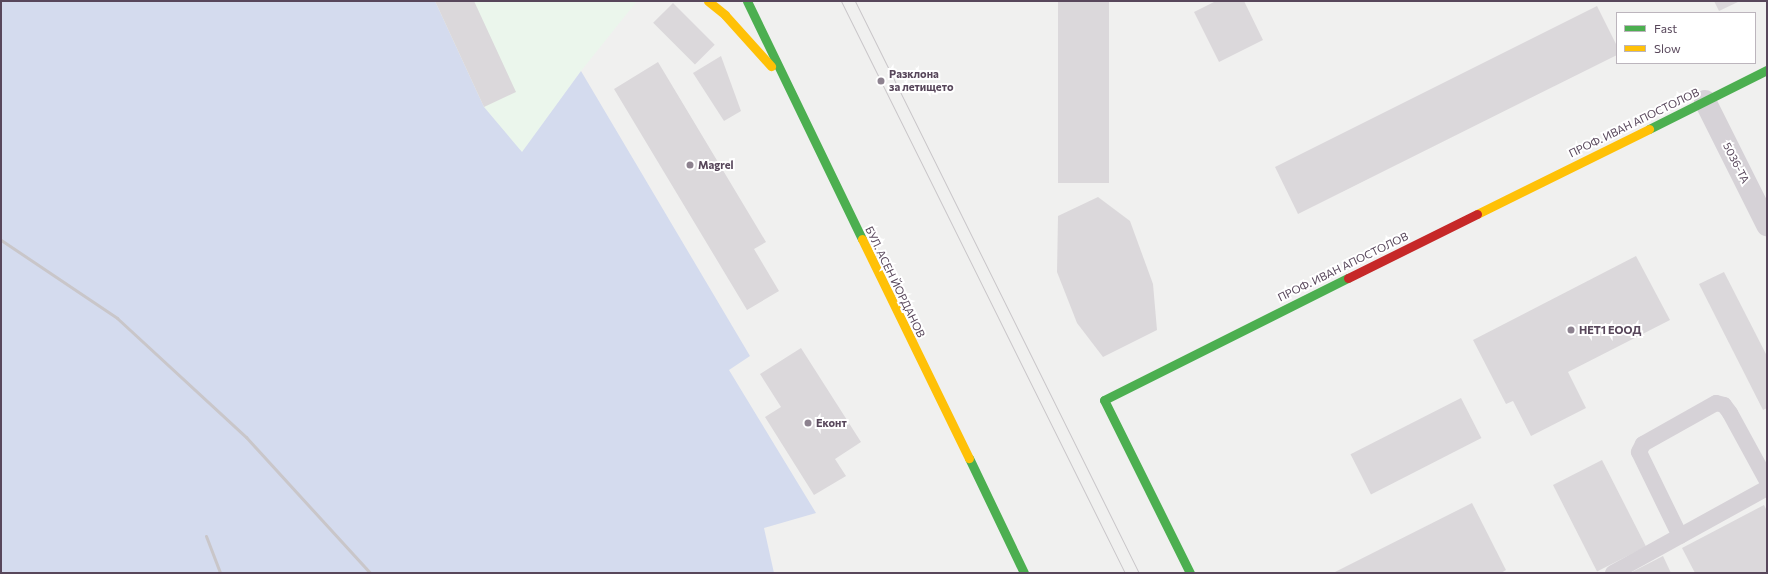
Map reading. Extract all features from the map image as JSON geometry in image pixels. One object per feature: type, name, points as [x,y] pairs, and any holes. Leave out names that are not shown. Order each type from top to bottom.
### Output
[{"type":"street","points":[[708,1],[725,15],[788,85]]},
{"type":"street","name":"БУЛ. АСЕН ЙОРДАНОВ","points":[[747,1],[1024,573]]},
{"type":"street","name":"ПРОФ. ИВАН АПОСТОЛОВ","points":[[1190,573],[1104,400],[1767,70]]},
{"type":"street","name":"5036-ТА","points":[[1705,101],[1767,225]]},
{"type":"lane","points":[[1680,536],[1641,460],[1639,452],[1643,444],[1716,402],[1724,405],[1763,464],[1767,481]]},
{"type":"lane","points":[[1612,573],[1767,488]]},
{"type":"shaded area","points":[[1,1],[435,1],[484,107],[522,152],[581,71],[750,356],[729,370],[816,513],[764,528],[774,573],[1,573]]},
{"type":"shaded area","points":[[435,1],[637,1],[581,71],[522,153],[484,107]]},
{"type":"building","points":[[435,1],[474,1],[516,92],[484,107]]},
{"type":"building","points":[[1058,1],[1109,1],[1109,183],[1058,183]]},
{"type":"building","points":[[1216,1],[1244,1],[1263,40],[1219,62],[1194,12]]},
{"type":"building","points":[[1714,1],[1740,1],[1719,11]]},
{"type":"building","points":[[673,3],[715,45],[695,65],[653,23]]},
{"type":"building","points":[[1597,6],[1616,44],[1616,55],[1298,214],[1275,167]]},
{"type":"building","points":[[721,56],[741,111],[724,121],[693,73]]},
{"type":"building","name":"Magrel","points":[[658,62],[766,242],[754,249],[779,291],[747,310],[614,89]]},
{"type":"building","points":[[1098,197],[1130,221],[1153,284],[1157,330],[1103,357],[1077,323],[1057,272],[1058,216]]},
{"type":"building","name":"НЕТ1 ЕООД","points":[[1636,256],[1670,320],[1568,372],[1586,408],[1531,436],[1513,401],[1506,404],[1473,340]]},
{"type":"building","points":[[1724,272],[1767,356],[1767,408],[1763,410],[1699,284]]},
{"type":"building","points":[[801,348],[861,442],[835,459],[846,476],[814,495],[765,417],[781,407],[760,374]]},
{"type":"building","points":[[1461,398],[1481,438],[1371,494],[1351,454]]},
{"type":"building","points":[[1602,460],[1646,546],[1597,571],[1553,485]]},
{"type":"building","points":[[1472,503],[1506,570],[1501,573],[1333,573]]},
{"type":"building","points":[[1764,505],[1767,511],[1767,573],[1695,573],[1682,548]]},
{"type":"building","points":[[1663,556],[1671,573],[1630,573]]},
{"type":"tram line","points":[[841,1],[1125,573]]},
{"type":"tram line","points":[[855,1],[1139,573]]},
{"type":"railway","points":[[1,240],[117,318],[246,437],[370,573]]},
{"type":"railway","points":[[206,536],[220,573]]},
{"type":"traffic: fast","points":[[747,1],[862,239]]},
{"type":"traffic: fast","points":[[1649,129],[1767,70]]},
{"type":"traffic: fast","points":[[1190,573],[1104,400],[1348,278]]},
{"type":"traffic: fast","points":[[969,458],[1024,573]]},
{"type":"traffic: slow","points":[[708,1],[725,15],[771,66]]},
{"type":"traffic: slow","points":[[1477,214],[1649,129]]},
{"type":"traffic: slow","points":[[862,239],[969,458]]},
{"type":"traffic: jam","points":[[1348,278],[1477,214]]},
{"type":"place","name":"Разклона за летището","points":[[881,81]]},
{"type":"place","name":"Magrel","points":[[690,165]]},
{"type":"place","name":"НЕТ1 ЕООД","points":[[1571,330]]},
{"type":"place","name":"Еконт","points":[[808,423]]}]
